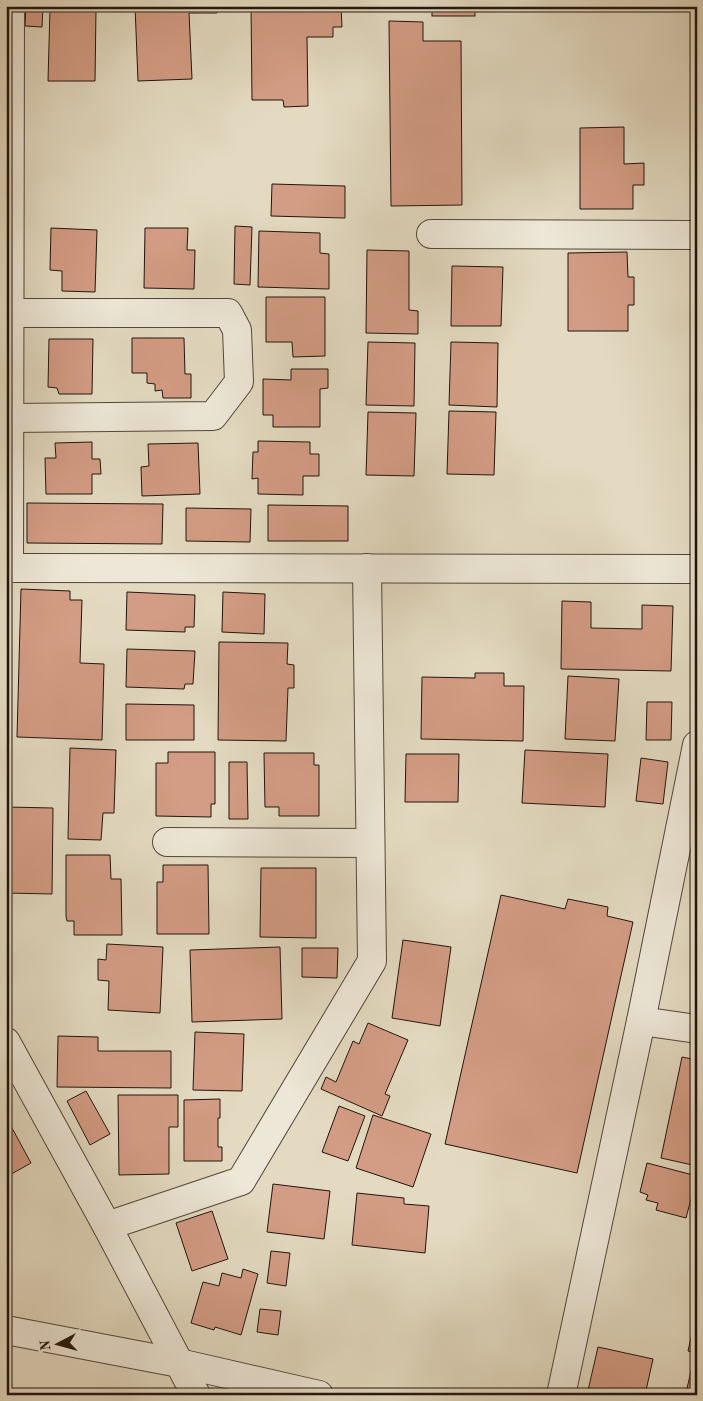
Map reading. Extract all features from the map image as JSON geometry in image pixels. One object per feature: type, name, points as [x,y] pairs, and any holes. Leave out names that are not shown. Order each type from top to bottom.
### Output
[{"type":"street","points":[[10,6],[8,568],[697,569]]},
{"type":"street","points":[[431,234],[697,235]]},
{"type":"street","points":[[10,313],[228,313],[237,330],[239,382],[212,416],[10,418]]},
{"type":"street","points":[[107,1226],[241,1181],[372,961],[367,568]]},
{"type":"street","points":[[561,1395],[641,1021],[697,745]]},
{"type":"street","points":[[167,842],[370,843]]},
{"type":"street","points":[[641,1021],[697,1029]]},
{"type":"street","points":[[6,1042],[107,1226],[196,1395]]},
{"type":"street","points":[[6,1330],[179,1363],[319,1395]]},
{"type":"building","points":[[26,6],[43,6],[42,27],[25,26]]},
{"type":"building","points":[[135,6],[217,6],[217,13],[189,13],[192,79],[138,81]]},
{"type":"building","points":[[251,6],[341,6],[342,27],[333,27],[333,37],[307,37],[308,106],[284,107],[283,100],[252,100]]},
{"type":"building","points":[[432,6],[475,6],[475,16],[432,16]]},
{"type":"building","points":[[50,8],[96,9],[95,81],[48,81]]},
{"type":"building","points":[[389,21],[423,22],[423,41],[461,41],[462,205],[391,206]]},
{"type":"building","points":[[624,127],[624,164],[644,163],[644,185],[633,185],[633,209],[580,209],[580,128]]},
{"type":"building","points":[[272,184],[345,186],[345,218],[271,216]]},
{"type":"building","points":[[235,226],[252,227],[250,285],[234,284]]},
{"type":"building","points":[[51,228],[97,230],[95,292],[62,291],[62,271],[50,270]]},
{"type":"building","points":[[145,228],[188,228],[187,250],[195,250],[194,289],[144,288]]},
{"type":"building","points":[[259,231],[320,233],[320,253],[329,254],[329,289],[258,287]]},
{"type":"building","points":[[367,250],[409,251],[409,310],[418,311],[418,334],[366,333]]},
{"type":"building","points":[[627,252],[628,277],[634,277],[634,305],[628,305],[628,331],[568,331],[568,253]]},
{"type":"building","points":[[452,266],[503,267],[501,326],[451,326]]},
{"type":"building","points":[[266,297],[325,297],[325,356],[293,357],[292,342],[266,342]]},
{"type":"building","points":[[132,338],[184,338],[185,374],[191,374],[191,398],[163,398],[162,390],[155,391],[155,384],[147,383],[147,373],[132,373]]},
{"type":"building","points":[[49,339],[93,339],[92,394],[59,394],[57,388],[48,387]]},
{"type":"building","points":[[368,342],[415,343],[414,406],[366,405]]},
{"type":"building","points":[[451,342],[498,343],[497,407],[449,405]]},
{"type":"building","points":[[291,369],[328,369],[328,388],[320,389],[320,427],[273,427],[273,415],[263,415],[263,379],[291,380]]},
{"type":"building","points":[[449,411],[496,412],[494,475],[447,474]]},
{"type":"building","points":[[368,412],[416,413],[414,476],[366,475]]},
{"type":"building","points":[[258,441],[310,442],[310,454],[319,454],[319,476],[303,476],[303,495],[258,494],[258,478],[252,479],[253,452],[258,452]]},
{"type":"building","points":[[92,442],[92,459],[100,459],[101,474],[92,474],[92,494],[46,494],[45,458],[56,458],[55,443]]},
{"type":"building","points":[[198,443],[200,494],[142,496],[141,467],[149,466],[148,444]]},
{"type":"building","points":[[27,503],[163,504],[162,544],[27,543]]},
{"type":"building","points":[[268,505],[348,506],[348,541],[268,541]]},
{"type":"building","points":[[186,508],[251,509],[250,542],[186,541]]},
{"type":"building","points":[[21,589],[70,591],[70,600],[82,600],[80,663],[104,664],[102,740],[17,737]]},
{"type":"building","points":[[127,592],[195,595],[194,627],[185,627],[185,632],[126,630]]},
{"type":"building","points":[[223,592],[265,594],[264,634],[222,632]]},
{"type":"building","points":[[562,601],[591,602],[591,628],[642,629],[642,605],[673,606],[671,671],[561,669]]},
{"type":"building","points":[[219,642],[288,643],[287,664],[294,665],[294,688],[288,688],[286,741],[218,740]]},
{"type":"building","points":[[127,649],[195,651],[193,684],[185,684],[184,689],[126,687]]},
{"type":"building","points":[[475,673],[504,673],[504,686],[524,686],[523,741],[421,739],[422,677],[475,678]]},
{"type":"building","points":[[568,676],[619,679],[615,741],[565,739]]},
{"type":"building","points":[[647,702],[672,702],[671,740],[646,740]]},
{"type":"building","points":[[126,704],[194,705],[194,740],[126,740]]},
{"type":"building","points":[[70,748],[116,750],[114,813],[103,813],[101,840],[68,839]]},
{"type":"building","points":[[525,750],[608,754],[605,807],[522,803]]},
{"type":"building","points":[[168,752],[215,752],[215,804],[211,804],[211,817],[156,816],[156,763],[168,763]]},
{"type":"building","points":[[264,753],[314,753],[314,765],[319,765],[319,816],[279,816],[279,807],[265,807]]},
{"type":"building","points":[[406,754],[459,754],[458,802],[405,802]]},
{"type":"building","points":[[641,758],[668,762],[663,804],[636,801]]},
{"type":"building","points":[[229,762],[247,762],[248,819],[229,819]]},
{"type":"building","points":[[6,807],[53,808],[52,894],[6,893]]},
{"type":"building","points":[[66,855],[110,855],[111,879],[121,879],[122,935],[74,935],[74,921],[67,921],[66,916]]},
{"type":"building","points":[[163,865],[208,865],[209,934],[157,934],[157,882],[163,882]]},
{"type":"building","points":[[261,868],[316,868],[316,938],[260,937]]},
{"type":"building","points":[[501,895],[565,909],[568,899],[608,907],[607,916],[633,922],[577,1173],[445,1144]]},
{"type":"building","points":[[403,940],[451,947],[440,1026],[392,1018]]},
{"type":"building","points":[[107,944],[163,947],[160,1013],[108,1010],[109,981],[98,980],[98,959],[106,960]]},
{"type":"building","points":[[280,947],[282,1019],[192,1022],[190,950]]},
{"type":"building","points":[[302,948],[338,948],[337,978],[302,977]]},
{"type":"building","points":[[368,1023],[408,1040],[385,1094],[390,1096],[382,1116],[321,1089],[326,1077],[336,1082],[353,1041],[359,1044]]},
{"type":"building","points":[[195,1032],[244,1034],[242,1091],[193,1090]]},
{"type":"building","points":[[58,1036],[98,1037],[98,1051],[171,1051],[171,1088],[57,1087]]},
{"type":"building","points":[[682,1057],[697,1060],[697,1166],[661,1158]]},
{"type":"building","points":[[86,1091],[110,1134],[90,1145],[67,1101]]},
{"type":"building","points":[[118,1095],[178,1095],[178,1127],[169,1127],[169,1174],[119,1175]]},
{"type":"building","points":[[220,1099],[218,1147],[222,1147],[222,1161],[184,1161],[184,1100]]},
{"type":"building","points":[[339,1106],[365,1116],[348,1161],[322,1152]]},
{"type":"building","points":[[373,1115],[431,1134],[413,1187],[356,1168]]},
{"type":"building","points":[[6,1117],[31,1163],[6,1177]]},
{"type":"building","points":[[647,1163],[697,1176],[686,1218],[656,1210],[658,1203],[646,1200],[648,1195],[640,1192]]},
{"type":"building","points":[[273,1184],[330,1191],[324,1239],[267,1232]]},
{"type":"building","points":[[357,1193],[404,1198],[404,1204],[429,1206],[425,1253],[352,1245]]},
{"type":"building","points":[[212,1211],[228,1259],[192,1271],[176,1223]]},
{"type":"building","points":[[271,1251],[290,1253],[286,1286],[267,1283]]},
{"type":"building","points":[[243,1269],[258,1274],[241,1335],[215,1327],[214,1330],[191,1323],[203,1282],[219,1286],[222,1273],[241,1278]]},
{"type":"building","points":[[260,1309],[281,1311],[278,1335],[257,1332]]},
{"type":"building","points":[[692,1333],[697,1334],[697,1395],[677,1395],[678,1391],[686,1393],[695,1353],[688,1351]]},
{"type":"building","points":[[598,1347],[653,1359],[645,1395],[587,1395]]}]
